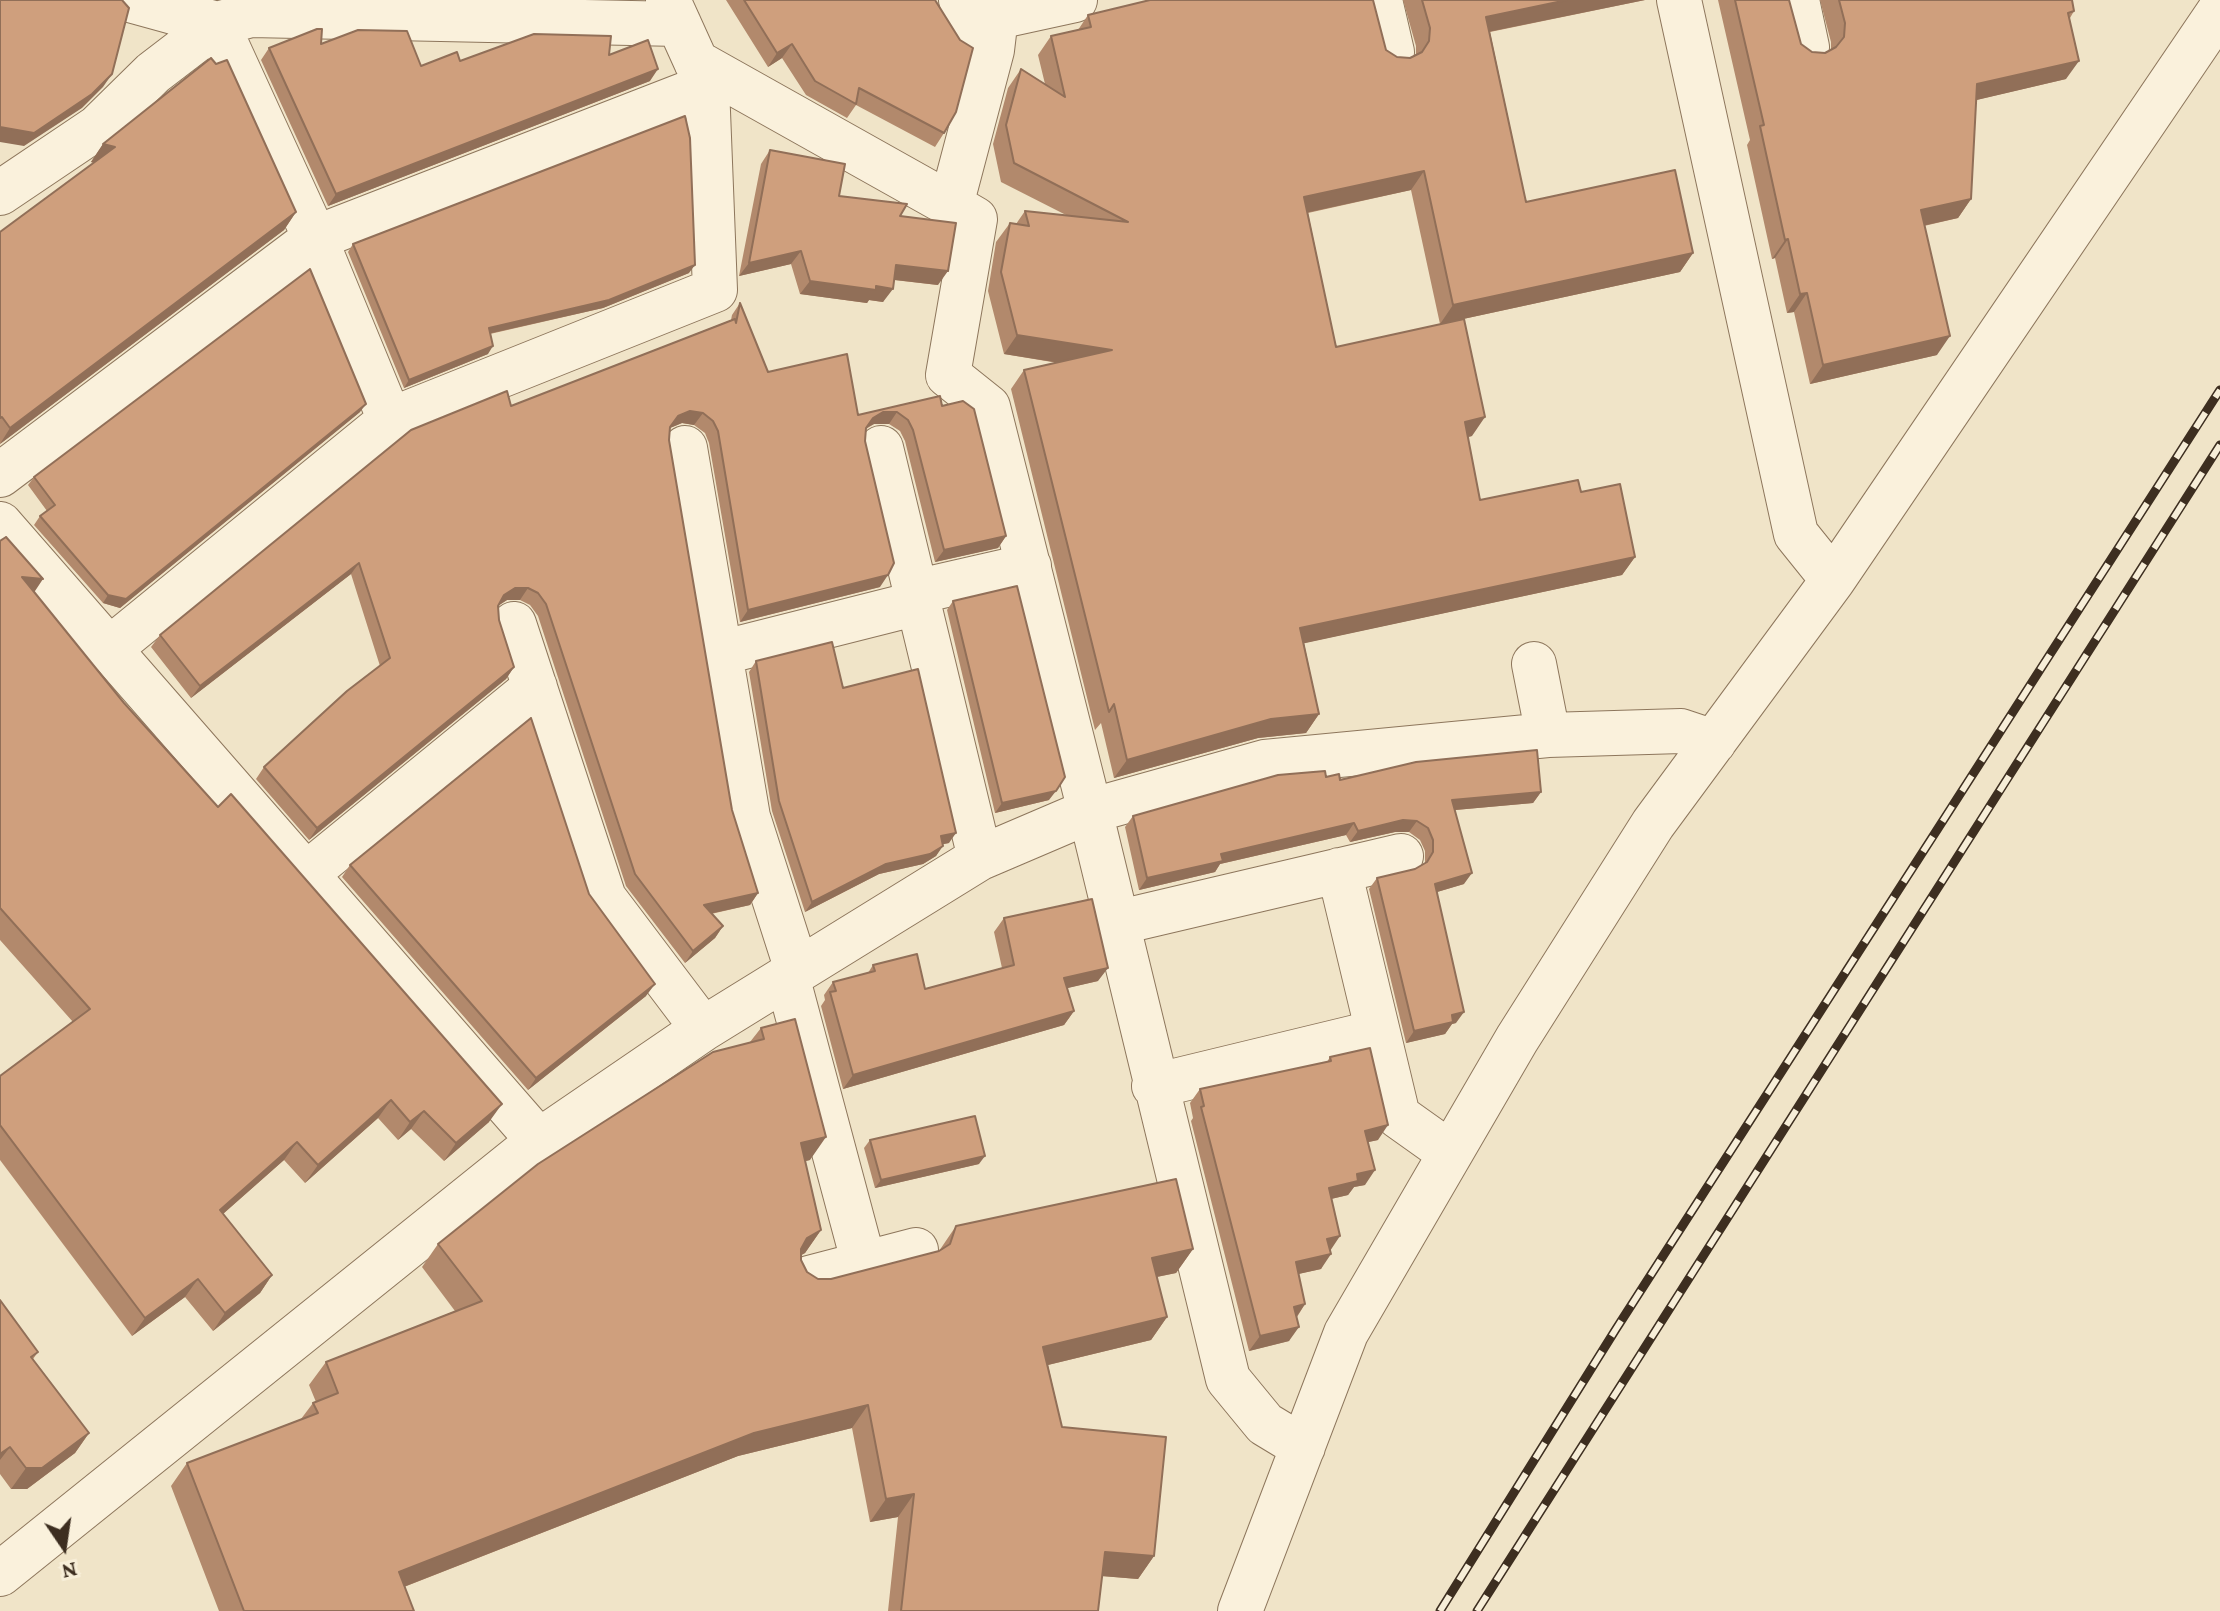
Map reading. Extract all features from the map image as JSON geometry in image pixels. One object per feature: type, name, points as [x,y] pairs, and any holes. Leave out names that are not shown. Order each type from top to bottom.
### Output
[{"type":"street","points":[[130,0],[217,24],[315,238],[390,420]]},
{"type":"street","points":[[951,205],[987,17],[1075,0]]},
{"type":"street","points":[[1380,0],[1392,52]]},
{"type":"street","points":[[1679,0],[1796,534],[1833,580]]},
{"type":"street","points":[[1797,0],[1807,47]]},
{"type":"street","points":[[1240,1611],[1346,1333],[1517,1039],[1653,824],[1833,580],[2220,10]]},
{"type":"street","points":[[1,191],[98,127],[153,73],[217,24],[251,15],[687,43],[975,219],[948,375],[988,407],[1228,1379],[1265,1424],[1303,1447]]},
{"type":"street","points":[[0,475],[315,238],[687,43]]},
{"type":"street","points":[[108,650],[390,420],[715,290],[687,43]]},
{"type":"street","points":[[685,448],[748,817],[792,973],[864,1264]]},
{"type":"street","points":[[881,448],[980,858]]},
{"type":"street","points":[[0,524],[539,1141]]},
{"type":"street","points":[[720,653],[1029,566]]},
{"type":"street","points":[[514,624],[604,898],[703,1029]]},
{"type":"street","points":[[1534,664],[1548,735]]},
{"type":"street","points":[[305,875],[535,687]]},
{"type":"street","points":[[0,1574],[539,1141],[703,1029],[980,858],[1090,811],[1265,762],[1548,735],[1681,731],[1714,742]]},
{"type":"street","points":[[1116,923],[1401,856]]},
{"type":"street","points":[[1339,870],[1398,1116],[1450,1153]]},
{"type":"street","points":[[1154,1086],[1377,1032]]},
{"type":"street","points":[[809,1278],[916,1250]]},
{"type":"building","points":[[0,0],[122,0],[129,8],[112,74],[92,94],[34,133],[0,127]]},
{"type":"building","points":[[744,0],[935,0],[960,40],[973,48],[956,112],[944,133],[859,88],[856,104],[815,81],[792,44],[777,53]]},
{"type":"building","points":[[1150,0],[1373,0],[1386,50],[1397,57],[1410,58],[1422,52],[1429,41],[1430,28],[1422,0],[1567,0],[1486,17],[1526,202],[1675,170],[1693,253],[1453,305],[1424,171],[1304,197],[1336,347],[1464,319],[1485,417],[1465,422],[1480,500],[1578,480],[1581,492],[1620,484],[1635,557],[1300,628],[1319,714],[1271,719],[1127,760],[1114,704],[1109,712],[1024,370],[1112,350],[1017,335],[1001,272],[1010,223],[1029,226],[1025,211],[1128,222],[1014,163],[1006,125],[1021,69],[1065,97],[1051,36],[1091,27],[1088,15]]},
{"type":"building","points":[[1735,0],[1789,0],[1801,44],[1812,52],[1825,53],[1836,47],[1844,37],[1845,23],[1839,0],[2072,0],[2074,11],[2068,13],[2079,61],[1977,84],[1971,199],[1921,210],[1950,336],[1823,365],[1807,293],[1800,294],[1788,239],[1785,240],[1760,126],[1764,125]]},
{"type":"building","points":[[322,29],[321,44],[358,30],[407,31],[421,66],[457,52],[460,61],[534,34],[611,36],[609,55],[648,40],[658,69],[336,194],[269,48]]},
{"type":"building","points":[[211,58],[216,64],[227,60],[296,212],[10,428],[0,418],[0,232],[115,147],[103,144]]},
{"type":"building","points":[[685,116],[690,138],[695,265],[609,300],[489,328],[493,346],[409,380],[353,244]]},
{"type":"building","points":[[770,150],[845,164],[839,196],[907,204],[900,216],[956,223],[948,271],[896,265],[893,289],[876,286],[876,290],[810,281],[801,251],[749,263]]},
{"type":"building","points":[[310,269],[366,404],[126,599],[108,595],[40,516],[55,505],[34,477]]},
{"type":"building","points":[[740,303],[768,372],[847,354],[858,415],[940,396],[942,406],[963,401],[974,409],[1006,536],[944,550],[913,430],[908,420],[897,412],[883,412],[873,418],[866,428],[865,441],[894,563],[888,575],[748,610],[718,431],[713,421],[703,413],[690,411],[678,416],[670,427],[669,440],[732,810],[758,893],[704,905],[723,926],[693,951],[635,874],[546,604],[538,593],[528,588],[515,588],[504,595],[498,606],[499,620],[514,667],[317,828],[264,767],[347,691],[390,658],[359,563],[200,686],[160,635],[411,430],[507,391],[511,406],[735,319],[736,323]]},
{"type":"building","points":[[6,537],[43,579],[22,577],[124,703],[218,807],[231,794],[502,1104],[456,1143],[424,1111],[410,1122],[391,1100],[318,1165],[297,1142],[220,1210],[272,1275],[225,1313],[198,1279],[145,1318],[0,1125],[0,1076],[90,1009],[0,908],[0,541]]},
{"type":"building","points":[[1017,586],[1065,777],[1056,791],[1002,803],[953,601]]},
{"type":"building","points":[[832,642],[843,688],[918,669],[956,833],[941,836],[943,846],[930,854],[886,864],[812,902],[779,801],[756,661]]},
{"type":"building","points":[[531,718],[589,894],[655,984],[536,1078],[350,865]]},
{"type":"building","points":[[1537,750],[1541,792],[1452,800],[1472,873],[1435,884],[1464,1012],[1452,1015],[1453,1022],[1414,1031],[1377,878],[1415,869],[1427,862],[1433,852],[1433,840],[1428,828],[1417,821],[1403,820],[1358,831],[1354,823],[1221,854],[1223,861],[1147,878],[1133,816],[1278,775],[1325,771],[1326,777],[1339,774],[1340,780],[1416,762]]},
{"type":"building","points":[[1092,899],[1108,968],[1064,978],[1074,1011],[853,1075],[830,992],[836,991],[833,982],[875,971],[873,965],[917,954],[925,989],[1014,965],[1004,918]]},
{"type":"building","points":[[795,1019],[826,1137],[801,1143],[821,1230],[807,1238],[801,1249],[801,1260],[807,1272],[818,1279],[831,1279],[939,1251],[950,1244],[956,1226],[1176,1179],[1193,1249],[1152,1258],[1167,1317],[1043,1347],[1062,1427],[1166,1437],[1154,1556],[1105,1552],[1098,1611],[901,1611],[914,1494],[886,1499],[868,1405],[754,1433],[399,1572],[414,1611],[244,1611],[187,1463],[318,1413],[313,1403],[338,1393],[326,1362],[482,1301],[438,1244],[538,1164],[713,1052],[764,1039],[761,1028]]},
{"type":"building","points":[[1370,1048],[1388,1125],[1365,1131],[1375,1170],[1357,1174],[1358,1181],[1329,1188],[1340,1236],[1327,1239],[1331,1254],[1296,1262],[1305,1304],[1294,1307],[1299,1327],[1260,1336],[1201,1107],[1204,1106],[1200,1089],[1331,1061],[1330,1057]]},
{"type":"building","points":[[975,1116],[985,1156],[881,1180],[870,1140]]},
{"type":"building","points":[[0,1300],[38,1352],[31,1357],[89,1433],[42,1468],[26,1468],[10,1447],[0,1454]]},
{"type":"railway","points":[[1440,1611],[1616,1329],[2220,390]]},
{"type":"railway","points":[[1477,1611],[2220,445]]}]
